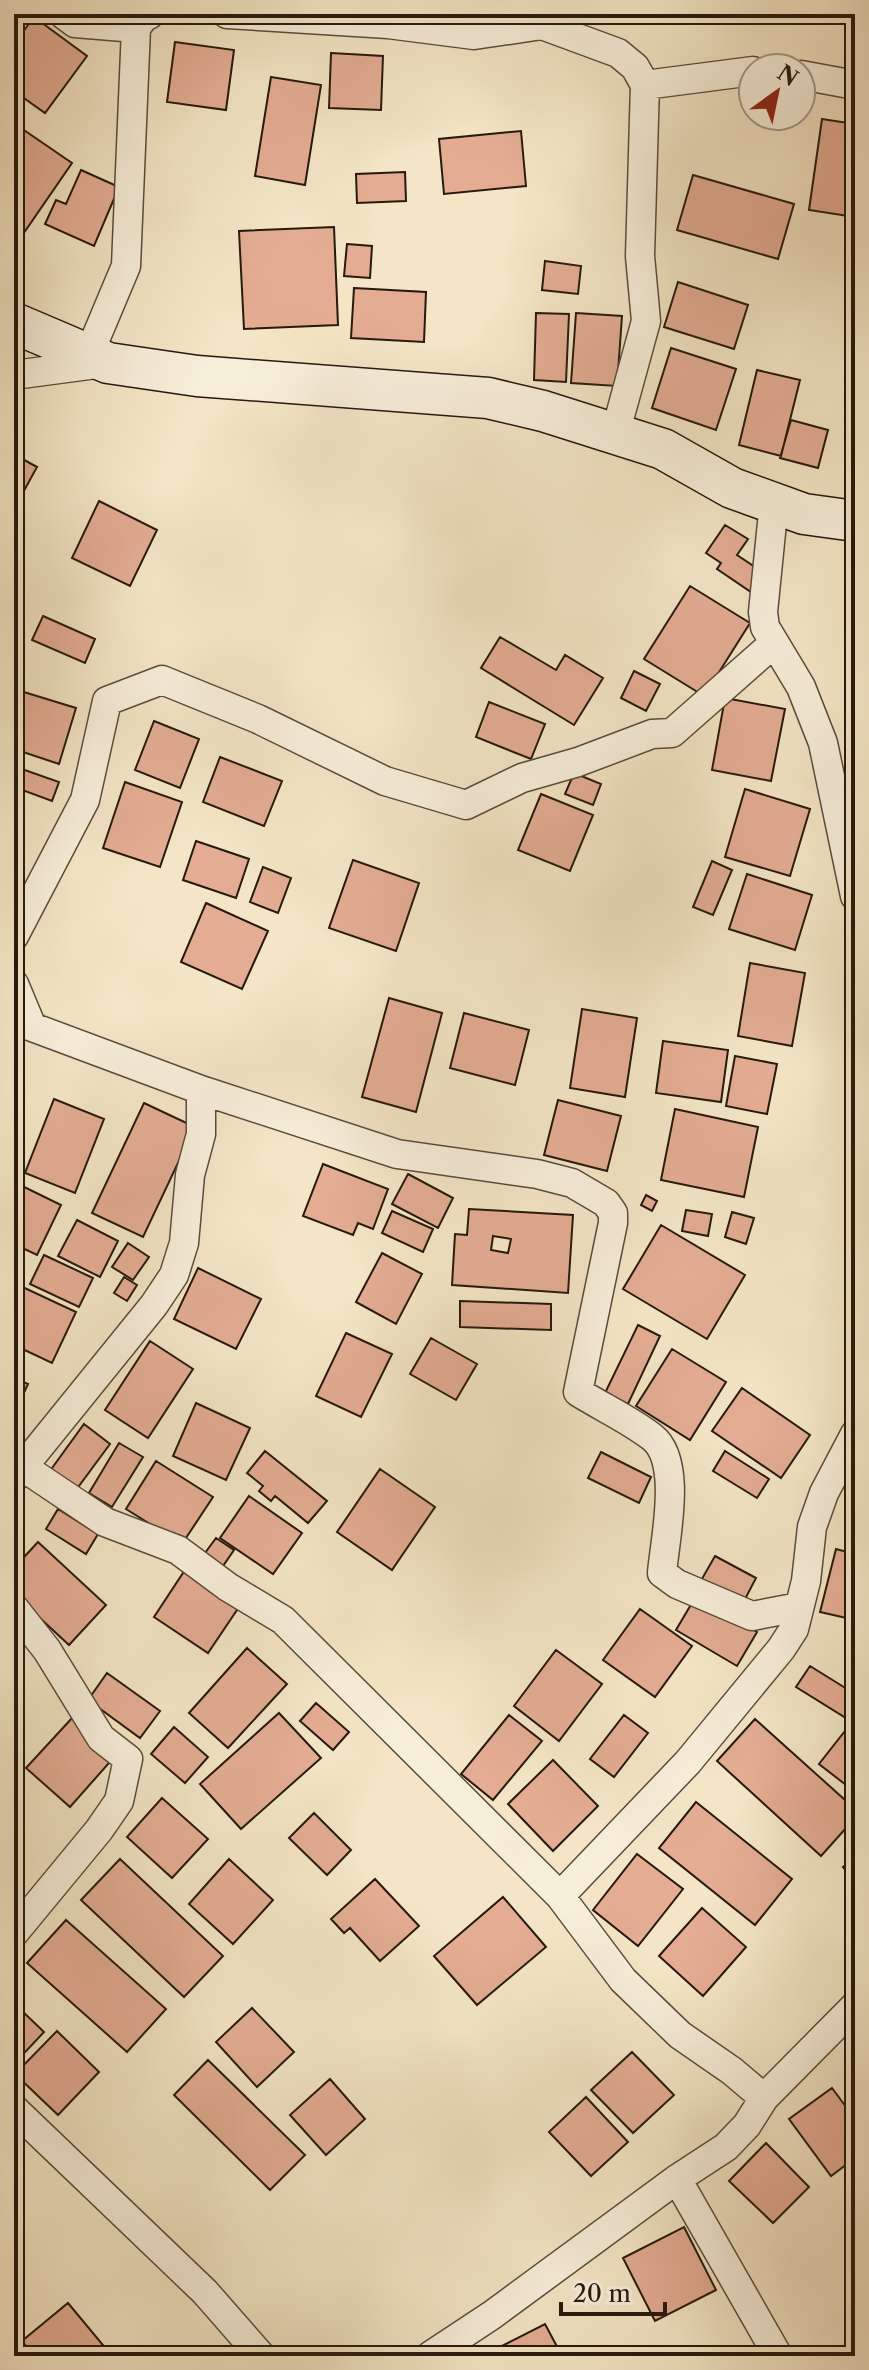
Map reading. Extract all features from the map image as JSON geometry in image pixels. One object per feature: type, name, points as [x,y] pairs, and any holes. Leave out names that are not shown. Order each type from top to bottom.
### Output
[{"type":"street","points":[[63,14],[75,23],[143,21],[126,266],[98,358]]},
{"type":"street","points":[[227,14],[388,24],[474,35],[540,20],[618,53],[635,67],[645,85],[640,256],[646,321],[615,434]]},
{"type":"street","points":[[645,85],[737,73]]},
{"type":"street","points":[[817,78],[855,85]]},
{"type":"street","points":[[14,323],[98,358],[197,376],[488,398],[543,411],[663,449],[732,488],[804,514],[855,521]]},
{"type":"street","points":[[14,375],[98,358]]},
{"type":"street","points":[[774,503],[763,612],[765,627],[801,687],[823,743],[855,896]]},
{"type":"street","points":[[14,936],[85,800],[107,701],[162,680],[258,719],[385,781],[466,805],[522,778],[578,762],[652,734],[672,733],[774,643]]},
{"type":"street","points":[[14,984],[23,1022],[201,1090],[397,1154],[537,1174],[572,1183],[606,1203],[613,1213],[613,1223],[578,1392],[654,1438],[665,1453],[671,1475],[662,1573],[677,1584],[752,1616],[799,1607]]},
{"type":"street","points":[[201,1090],[201,1134],[190,1175],[184,1243],[174,1275],[154,1305],[19,1473],[105,1522],[178,1550],[228,1587],[283,1620],[560,1896],[623,1980],[680,2035],[764,2098]]},
{"type":"street","points":[[560,1896],[688,1762],[794,1629],[806,1581],[812,1527],[824,1493],[855,1434]]},
{"type":"street","points":[[14,1608],[47,1650],[101,1738],[128,1759],[119,1801],[99,1830],[14,1933]]},
{"type":"street","points":[[430,2356],[726,2147],[747,2125],[764,2098],[855,2006]]},
{"type":"street","points":[[14,2109],[205,2292],[261,2356]]},
{"type":"street","points":[[677,2179],[778,2356]]},
{"type":"building","points":[[34,17],[87,56],[45,113],[14,91],[14,44]]},
{"type":"building","points":[[175,42],[234,50],[226,110],[167,102]]},
{"type":"building","points":[[331,53],[383,56],[381,110],[329,108]]},
{"type":"building","points":[[271,77],[321,85],[305,185],[255,176]]},
{"type":"building","points":[[822,119],[855,124],[855,217],[809,210]]},
{"type":"building","points":[[18,126],[72,163],[21,237],[14,232],[14,132]]},
{"type":"building","points":[[521,131],[526,186],[444,194],[439,139]]},
{"type":"building","points":[[81,170],[119,187],[94,246],[45,224],[56,200],[66,204]]},
{"type":"building","points":[[405,172],[406,201],[357,203],[356,174]]},
{"type":"building","points":[[693,175],[794,204],[778,259],[677,230]]},
{"type":"building","points":[[334,227],[338,325],[244,329],[239,231]]},
{"type":"building","points":[[347,244],[372,246],[370,278],[344,276]]},
{"type":"building","points":[[545,261],[581,266],[578,294],[542,290]]},
{"type":"building","points":[[678,282],[748,305],[734,349],[664,327]]},
{"type":"building","points":[[354,288],[426,292],[424,342],[351,338]]},
{"type":"building","points":[[536,313],[569,314],[566,382],[534,380]]},
{"type":"building","points":[[576,313],[622,316],[617,386],[571,383]]},
{"type":"building","points":[[671,348],[736,369],[716,430],[652,408]]},
{"type":"building","points":[[757,370],[800,380],[781,456],[739,445]]},
{"type":"building","points":[[791,420],[828,430],[818,468],[780,458]]},
{"type":"building","points":[[17,456],[37,467],[14,509],[14,461]]},
{"type":"building","points":[[99,501],[157,530],[130,586],[72,558]]},
{"type":"building","points":[[725,525],[748,539],[737,555],[764,573],[751,592],[717,569],[721,563],[706,553]]},
{"type":"building","points":[[690,586],[750,623],[704,696],[644,659]]},
{"type":"building","points":[[43,616],[95,639],[85,663],[32,640]]},
{"type":"building","points":[[500,637],[556,670],[565,655],[603,678],[574,725],[481,668]]},
{"type":"building","points":[[634,671],[660,684],[646,711],[621,698]]},
{"type":"building","points":[[14,689],[76,708],[59,764],[14,749]]},
{"type":"building","points":[[725,698],[785,709],[771,781],[712,770]]},
{"type":"building","points":[[489,702],[545,724],[531,759],[476,737]]},
{"type":"building","points":[[154,721],[199,739],[180,788],[135,770]]},
{"type":"building","points":[[220,757],[282,781],[264,826],[203,802]]},
{"type":"building","points":[[19,768],[59,782],[52,801],[14,787]]},
{"type":"building","points":[[574,773],[601,784],[593,805],[565,794]]},
{"type":"building","points":[[125,782],[182,802],[160,867],[103,848]]},
{"type":"building","points":[[745,789],[810,809],[790,876],[725,857]]},
{"type":"building","points":[[541,794],[593,815],[570,871],[518,850]]},
{"type":"building","points":[[196,841],[249,859],[236,898],[183,880]]},
{"type":"building","points":[[353,860],[419,883],[396,951],[329,928]]},
{"type":"building","points":[[712,861],[732,870],[713,915],[693,907]]},
{"type":"building","points":[[263,867],[291,878],[278,913],[250,902]]},
{"type":"building","points":[[747,874],[812,895],[795,950],[729,929]]},
{"type":"building","points":[[206,903],[268,931],[242,989],[181,962]]},
{"type":"building","points":[[750,963],[805,973],[792,1046],[738,1036]]},
{"type":"building","points":[[389,998],[442,1013],[416,1112],[362,1097]]},
{"type":"building","points":[[582,1009],[637,1018],[625,1097],[570,1088]]},
{"type":"building","points":[[464,1013],[529,1030],[515,1085],[450,1068]]},
{"type":"building","points":[[663,1041],[728,1050],[721,1102],[656,1093]]},
{"type":"building","points":[[735,1056],[777,1064],[767,1114],[726,1106]]},
{"type":"building","points":[[855,1073],[855,1096],[846,1091]]},
{"type":"building","points":[[54,1099],[104,1119],[75,1193],[25,1173]]},
{"type":"building","points":[[558,1100],[621,1116],[607,1171],[544,1155]]},
{"type":"building","points":[[144,1103],[195,1127],[143,1237],[92,1213]]},
{"type":"building","points":[[675,1109],[758,1127],[744,1197],[661,1180]]},
{"type":"building","points":[[323,1164],[388,1189],[373,1229],[358,1223],[353,1235],[303,1216]]},
{"type":"building","points":[[408,1174],[453,1198],[438,1228],[392,1204]]},
{"type":"building","points":[[14,1182],[61,1205],[37,1255],[14,1244]]},
{"type":"building","points":[[646,1195],[657,1201],[652,1211],[641,1205]]},
{"type":"building","points":[[469,1209],[573,1215],[568,1293],[452,1285],[455,1234],[467,1235]],"holes":[[[493,1236],[511,1239],[508,1253],[491,1250]]]},
{"type":"building","points":[[686,1210],[712,1214],[708,1236],[682,1231]]},
{"type":"building","points":[[392,1211],[433,1229],[423,1252],[382,1233]]},
{"type":"building","points":[[732,1212],[754,1218],[746,1244],[725,1237]]},
{"type":"building","points":[[77,1220],[118,1241],[100,1277],[58,1256]]},
{"type":"building","points":[[661,1225],[745,1275],[707,1339],[623,1289]]},
{"type":"building","points":[[128,1243],[149,1257],[133,1280],[112,1267]]},
{"type":"building","points":[[382,1253],[422,1274],[396,1324],[356,1302]]},
{"type":"building","points":[[44,1255],[93,1278],[79,1307],[30,1284]]},
{"type":"building","points":[[198,1268],[261,1299],[236,1349],[174,1319]]},
{"type":"building","points":[[124,1277],[137,1285],[127,1301],[114,1293]]},
{"type":"building","points":[[14,1283],[76,1312],[52,1363],[14,1345]]},
{"type":"building","points":[[460,1301],[551,1304],[551,1330],[460,1327]]},
{"type":"building","points":[[638,1325],[660,1336],[628,1404],[605,1393]]},
{"type":"building","points":[[346,1333],[392,1354],[361,1417],[316,1396]]},
{"type":"building","points":[[431,1338],[477,1364],[456,1400],[410,1374]]},
{"type":"building","points":[[150,1341],[193,1369],[148,1438],[105,1410]]},
{"type":"building","points":[[672,1349],[726,1382],[690,1440],[636,1406]]},
{"type":"building","points":[[14,1378],[28,1384],[14,1414]]},
{"type":"building","points":[[742,1388],[810,1435],[781,1478],[712,1431]]},
{"type":"building","points":[[196,1403],[250,1428],[226,1480],[173,1456]]},
{"type":"building","points":[[84,1424],[110,1444],[73,1494],[47,1475]]},
{"type":"building","points":[[119,1443],[143,1457],[112,1507],[89,1493]]},
{"type":"building","points":[[265,1451],[327,1501],[308,1523],[275,1496],[271,1501],[259,1491],[263,1486],[247,1473]]},
{"type":"building","points":[[725,1451],[769,1479],[757,1498],[713,1471]]},
{"type":"building","points":[[601,1452],[651,1477],[639,1503],[588,1478]]},
{"type":"building","points":[[156,1461],[213,1497],[182,1544],[126,1509]]},
{"type":"building","points":[[380,1469],[435,1507],[392,1570],[337,1532]]},
{"type":"building","points":[[249,1496],[302,1533],[273,1574],[220,1538]]},
{"type":"building","points":[[58,1509],[98,1534],[86,1554],[46,1529]]},
{"type":"building","points":[[216,1538],[234,1550],[223,1566],[205,1553]]},
{"type":"building","points":[[38,1542],[106,1605],[69,1645],[14,1594],[14,1568]]},
{"type":"building","points":[[836,1549],[855,1554],[855,1620],[820,1612]]},
{"type":"building","points":[[715,1556],[756,1578],[741,1607],[699,1584]]},
{"type":"building","points":[[185,1570],[239,1607],[208,1653],[154,1617]]},
{"type":"building","points":[[696,1596],[757,1632],[737,1666],[676,1630]]},
{"type":"building","points":[[640,1609],[692,1646],[655,1697],[603,1660]]},
{"type":"building","points":[[247,1648],[287,1684],[228,1748],[189,1713]]},
{"type":"building","points":[[556,1650],[602,1684],[559,1741],[514,1706]]},
{"type":"building","points":[[810,1666],[855,1694],[855,1703],[846,1718],[796,1687]]},
{"type":"building","points":[[107,1673],[160,1711],[140,1738],[88,1700]]},
{"type":"building","points":[[316,1703],[349,1732],[333,1750],[300,1721]]},
{"type":"building","points":[[279,1713],[321,1758],[241,1829],[200,1784]]},
{"type":"building","points":[[509,1715],[542,1741],[493,1800],[461,1774]]},
{"type":"building","points":[[624,1715],[648,1733],[614,1777],[590,1759]]},
{"type":"building","points":[[73,1717],[116,1755],[70,1807],[26,1768]]},
{"type":"building","points":[[755,1719],[855,1809],[855,1818],[821,1856],[717,1761]]},
{"type":"building","points":[[852,1722],[855,1724],[855,1792],[819,1764]]},
{"type":"building","points":[[174,1727],[208,1757],[185,1783],[151,1754]]},
{"type":"building","points":[[553,1760],[598,1806],[553,1851],[508,1804]]},
{"type":"building","points":[[162,1798],[208,1839],[172,1878],[127,1837]]},
{"type":"building","points":[[696,1802],[792,1879],[755,1925],[659,1848]]},
{"type":"building","points":[[314,1813],[351,1850],[327,1875],[289,1838]]},
{"type":"building","points":[[637,1854],[683,1889],[638,1946],[593,1910]]},
{"type":"building","points":[[855,1858],[855,1882],[843,1867]]},
{"type":"building","points":[[120,1859],[223,1956],[184,1997],[81,1900]]},
{"type":"building","points":[[229,1859],[273,1900],[233,1944],[189,1904]]},
{"type":"building","points":[[375,1879],[419,1926],[380,1961],[350,1928],[344,1933],[331,1919]]},
{"type":"building","points":[[503,1897],[546,1947],[477,2005],[434,1956]]},
{"type":"building","points":[[702,1908],[746,1947],[703,1996],[659,1956]]},
{"type":"building","points":[[66,1920],[166,2009],[127,2052],[27,1963]]},
{"type":"building","points":[[19,2008],[44,2032],[14,2064],[14,2013]]},
{"type":"building","points":[[252,2008],[294,2052],[257,2087],[216,2042]]},
{"type":"building","points":[[57,2031],[99,2072],[58,2115],[15,2074]]},
{"type":"building","points":[[632,2052],[674,2095],[633,2133],[591,2090]]},
{"type":"building","points":[[208,2060],[305,2155],[270,2190],[174,2095]]},
{"type":"building","points":[[330,2079],[365,2119],[326,2155],[290,2115]]},
{"type":"building","points":[[832,2088],[855,2119],[855,2158],[831,2176],[789,2119]]},
{"type":"building","points":[[586,2097],[628,2142],[591,2176],[549,2132]]},
{"type":"building","points":[[766,2143],[809,2187],[773,2223],[729,2181]]},
{"type":"building","points":[[684,2227],[716,2290],[655,2321],[623,2258]]},
{"type":"building","points":[[68,2303],[112,2356],[34,2356],[22,2341]]},
{"type":"building","points":[[545,2324],[562,2356],[500,2356],[496,2349]]}]
